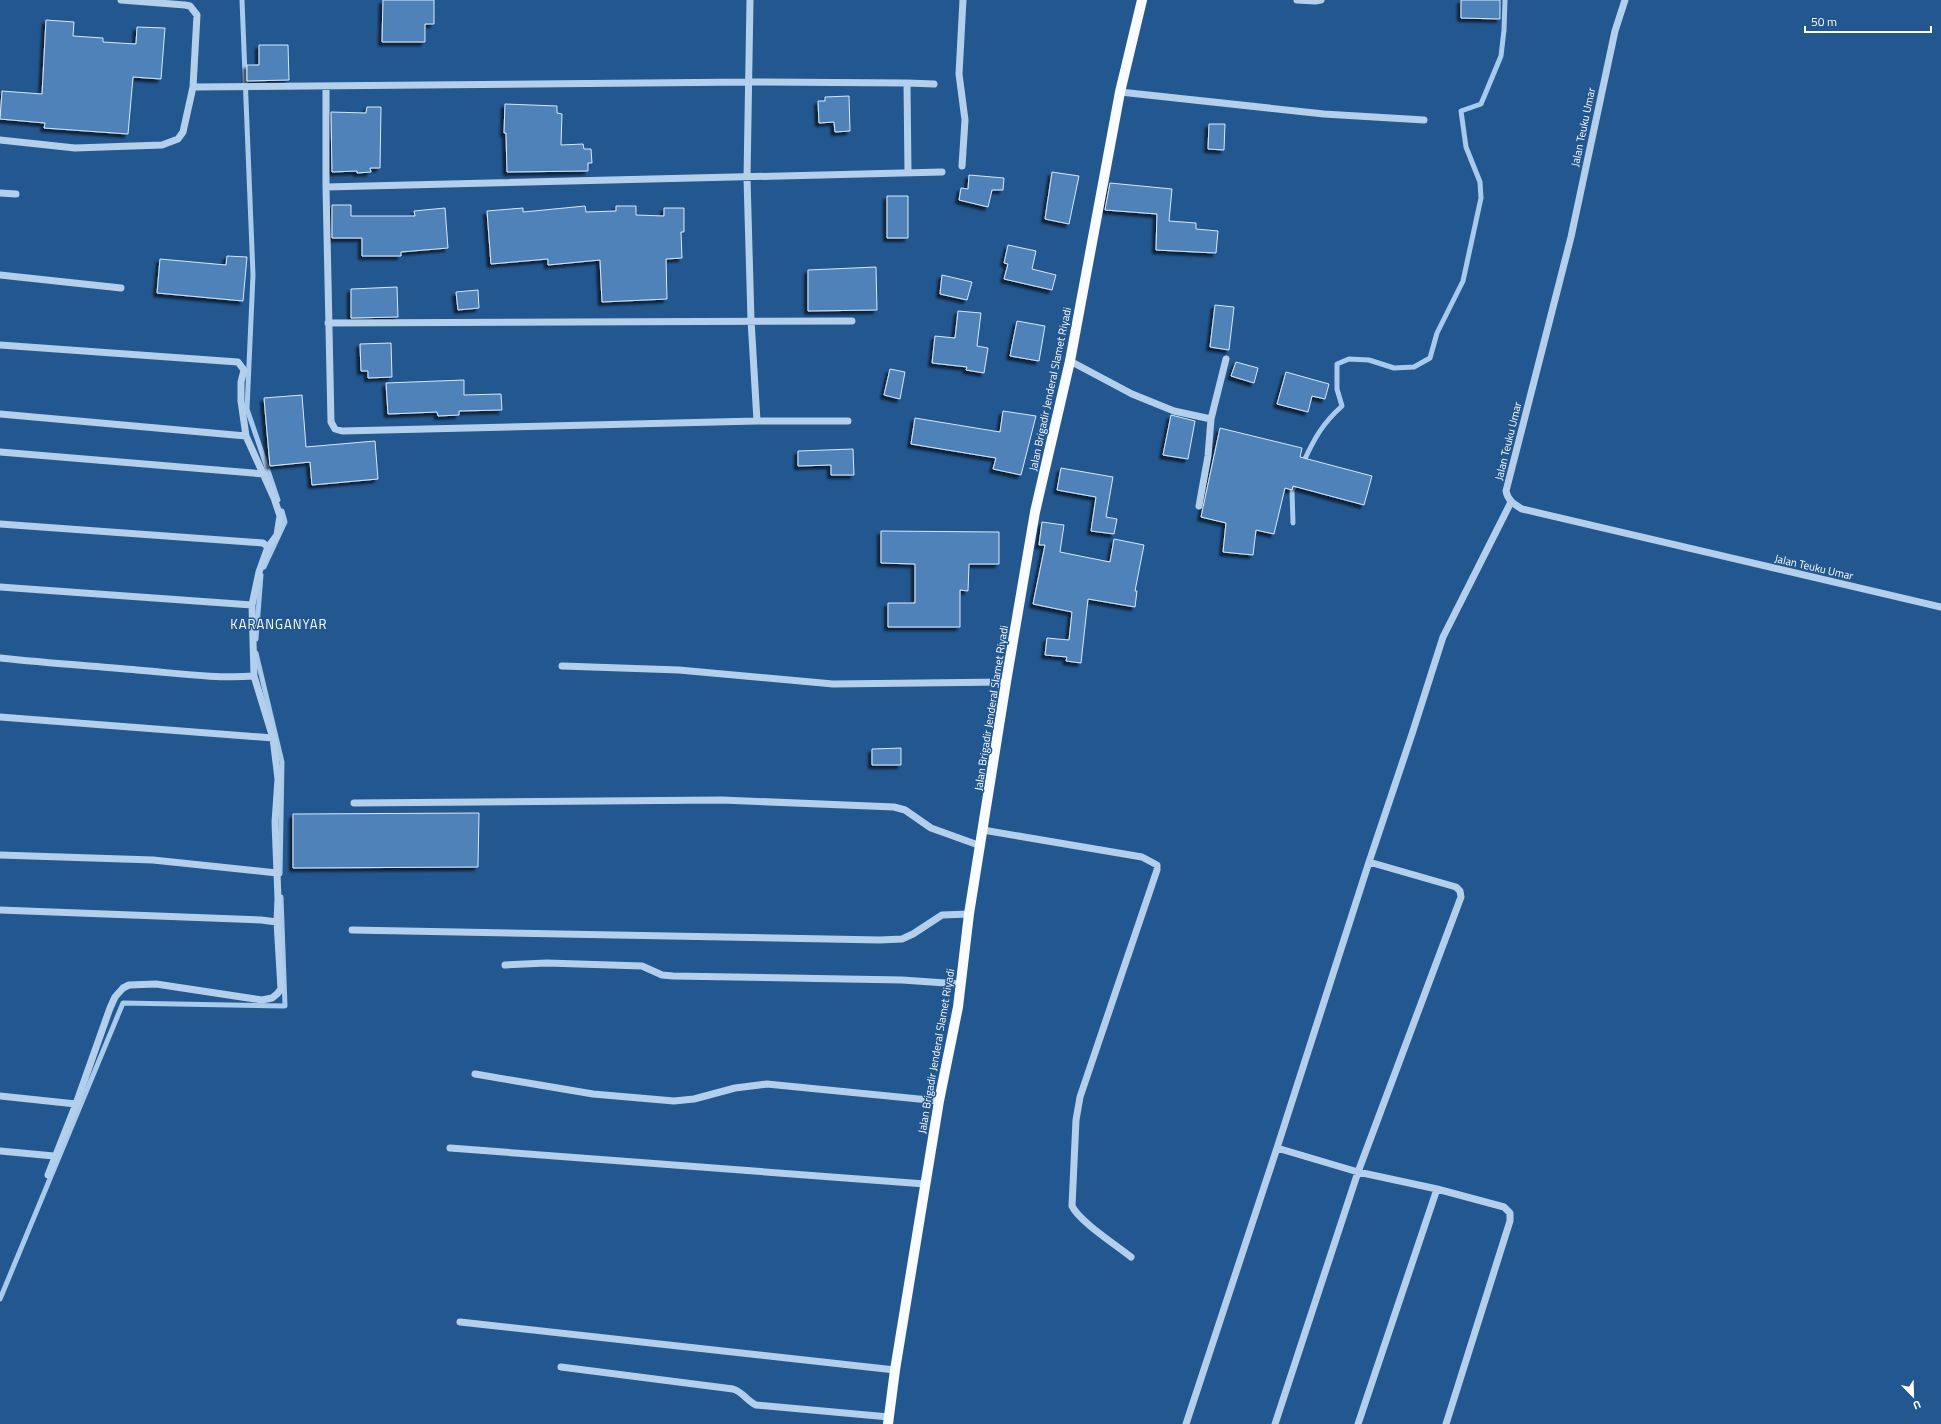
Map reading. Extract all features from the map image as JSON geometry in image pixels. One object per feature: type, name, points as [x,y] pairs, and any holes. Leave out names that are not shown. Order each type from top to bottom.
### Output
[{"type":"main road","name":"Jalan Brigadir Jenderal Slamet Riyadi","points":[[888,1420],[925,1184],[960,984],[969,914],[1006,682],[1035,512],[1070,361],[1120,92],[1142,0]]},
{"type":"street","points":[[0,140],[75,148],[162,145],[178,139],[183,132],[193,87],[197,15],[195,10],[184,5],[120,0]]},
{"type":"street","points":[[750,0],[747,178],[751,320],[757,421]]},
{"type":"street","points":[[962,166],[965,120],[959,74],[963,0]]},
{"type":"street","points":[[1297,0],[1315,2],[1321,0]]},
{"type":"street","name":"Jalan Teuku Umar","points":[[1625,0],[1616,31],[1571,237],[1506,491],[1507,497],[1511,502],[1530,511],[1867,591],[1941,607]]},
{"type":"street","points":[[193,87],[749,82],[934,84]]},
{"type":"street","points":[[907,83],[908,173]]},
{"type":"street","points":[[326,87],[328,323],[331,422],[335,429],[339,431],[757,421],[848,421]]},
{"type":"street","points":[[1120,92],[1324,114],[1424,120]]},
{"type":"street","points":[[326,187],[747,178],[942,172]]},
{"type":"street","points":[[0,193],[16,194]]},
{"type":"street","points":[[0,275],[121,288]]},
{"type":"street","points":[[328,323],[751,320],[852,321]]},
{"type":"street","points":[[0,345],[238,362],[244,370],[241,382],[246,436],[264,474],[280,516],[277,535],[268,547],[259,572],[252,606],[254,676],[273,738],[278,779],[275,822],[278,898],[277,922],[282,982],[277,994],[272,998],[262,1000],[156,984],[129,985],[119,991],[110,1008],[76,1104],[48,1174]]},
{"type":"street","points":[[1199,506],[1208,456],[1211,419],[1226,359]]},
{"type":"street","points":[[1070,361],[1132,394],[1174,411],[1211,419]]},
{"type":"street","points":[[0,414],[246,436]]},
{"type":"street","points":[[0,452],[264,474]]},
{"type":"street","points":[[1186,1424],[1278,1148],[1443,636],[1511,502]]},
{"type":"street","points":[[0,524],[263,543],[268,547]]},
{"type":"street","points":[[0,587],[252,606]]},
{"type":"street","points":[[0,658],[55,664],[85,665],[235,678],[254,676]]},
{"type":"street","points":[[562,666],[679,670],[833,684],[1006,682]]},
{"type":"street","points":[[0,717],[273,738]]},
{"type":"street","points":[[354,803],[722,800],[894,807],[905,810],[931,828],[981,846]]},
{"type":"street","points":[[983,830],[1142,857],[1156,865],[1157,870],[1080,1097],[1076,1120],[1072,1206],[1075,1212],[1086,1222],[1131,1257]]},
{"type":"street","points":[[0,855],[153,860],[277,873]]},
{"type":"street","points":[[1275,1424],[1358,1172],[1461,897],[1460,891],[1456,887],[1369,862]]},
{"type":"street","points":[[0,910],[261,920],[277,922]]},
{"type":"street","points":[[352,930],[880,940],[902,939],[914,934],[942,915],[969,914]]},
{"type":"street","points":[[505,965],[547,963],[642,966],[662,975],[673,976],[887,980],[960,984]]},
{"type":"street","points":[[475,1074],[593,1094],[674,1101],[694,1099],[735,1088],[767,1084],[939,1101]]},
{"type":"street","points":[[0,1096],[76,1104]]},
{"type":"street","points":[[450,1148],[925,1184]]},
{"type":"street","points":[[1278,1148],[1358,1172],[1437,1189],[1504,1207],[1510,1213],[1510,1221],[1446,1424]]},
{"type":"street","points":[[0,1151],[54,1156]]},
{"type":"street","points":[[1358,1424],[1437,1189]]},
{"type":"street","points":[[460,1322],[895,1370]]},
{"type":"street","points":[[561,1367],[733,1389],[743,1393],[748,1400],[756,1405],[888,1420]]},
{"type":"building","points":[[383,0],[434,0],[434,24],[425,24],[425,42],[382,42]]},
{"type":"building","points":[[1461,0],[1500,0],[1500,19],[1461,18]]},
{"type":"building","points":[[46,20],[74,22],[73,36],[103,38],[103,42],[136,44],[137,27],[165,28],[161,79],[133,77],[128,134],[44,128],[45,123],[0,119],[2,91],[42,94]]},
{"type":"building","points":[[259,45],[288,45],[289,80],[247,81],[247,65],[259,65]]},
{"type":"building","points":[[849,96],[850,131],[835,132],[834,122],[819,123],[818,101],[825,101],[825,97]]},
{"type":"building","points":[[505,104],[557,106],[557,113],[562,114],[561,145],[583,144],[584,149],[591,149],[592,163],[588,163],[588,171],[507,172],[506,133],[504,133]]},
{"type":"building","points":[[367,107],[381,107],[380,168],[370,168],[371,172],[332,172],[331,112],[366,113]]},
{"type":"building","points":[[1209,124],[1225,124],[1224,150],[1208,149]]},
{"type":"building","points":[[1052,172],[1079,176],[1069,224],[1045,219]]},
{"type":"building","points":[[969,175],[1004,178],[1003,190],[992,190],[988,207],[959,200],[961,188],[968,189]]},
{"type":"building","points":[[1110,183],[1172,189],[1169,221],[1196,223],[1196,229],[1218,231],[1216,253],[1156,250],[1157,214],[1105,210]]},
{"type":"building","points":[[887,196],[908,196],[908,238],[887,238]]},
{"type":"building","points":[[332,205],[351,205],[351,216],[415,216],[414,211],[445,208],[448,248],[401,252],[401,256],[362,256],[362,238],[332,238]]},
{"type":"building","points":[[585,206],[586,212],[616,211],[616,206],[636,206],[636,215],[664,216],[664,208],[684,208],[684,232],[681,232],[682,258],[666,259],[667,299],[602,302],[600,260],[548,265],[548,259],[491,264],[487,211],[523,208],[523,212]]},
{"type":"building","points":[[1008,245],[1036,251],[1032,269],[1056,275],[1052,290],[1004,279],[1008,264],[1004,263]]},
{"type":"building","points":[[227,256],[247,257],[243,301],[157,293],[160,259],[226,265]]},
{"type":"building","points":[[876,267],[877,310],[808,311],[808,270]]},
{"type":"building","points":[[942,275],[972,282],[967,300],[940,294]]},
{"type":"building","points":[[397,287],[398,317],[351,318],[351,289]]},
{"type":"building","points":[[478,290],[479,308],[458,310],[456,292]]},
{"type":"building","points":[[1215,305],[1234,307],[1229,350],[1210,347]]},
{"type":"building","points":[[958,311],[981,313],[977,346],[988,348],[984,373],[966,370],[967,367],[932,363],[935,336],[955,338]]},
{"type":"building","points":[[1017,321],[1045,326],[1039,361],[1010,356]]},
{"type":"building","points":[[391,343],[392,377],[368,378],[368,371],[361,371],[360,344]]},
{"type":"building","points":[[1236,362],[1258,368],[1254,383],[1231,376]]},
{"type":"building","points":[[890,369],[905,372],[900,399],[884,395]]},
{"type":"building","points":[[1286,372],[1329,384],[1325,399],[1312,396],[1308,412],[1277,404]]},
{"type":"building","points":[[464,380],[464,395],[501,394],[502,410],[459,411],[459,415],[438,416],[437,412],[388,414],[386,383]]},
{"type":"building","points":[[302,395],[306,447],[375,441],[378,479],[312,485],[310,462],[270,466],[264,398]]},
{"type":"building","points":[[1003,411],[1036,416],[1021,475],[993,469],[996,458],[911,444],[915,418],[1000,432]]},
{"type":"building","points":[[1171,415],[1195,421],[1188,459],[1163,455]]},
{"type":"building","points":[[1220,428],[1302,448],[1300,457],[1372,476],[1364,505],[1293,486],[1292,490],[1285,488],[1274,534],[1256,530],[1253,555],[1223,552],[1226,523],[1201,517]]},
{"type":"building","points":[[853,449],[854,475],[831,475],[831,465],[798,466],[798,451]]},
{"type":"building","points":[[1061,468],[1113,477],[1106,517],[1117,519],[1114,534],[1091,531],[1096,497],[1057,490]]},
{"type":"building","points":[[1042,522],[1064,525],[1060,552],[1110,562],[1114,539],[1144,545],[1135,591],[1137,591],[1135,607],[1088,599],[1081,663],[1066,661],[1067,657],[1045,655],[1047,638],[1069,640],[1072,612],[1033,604],[1045,545],[1039,545]]},
{"type":"building","points":[[881,531],[999,532],[999,564],[969,564],[968,591],[960,590],[960,627],[888,627],[888,603],[915,603],[915,564],[881,563]]},
{"type":"building","points":[[901,748],[901,765],[872,765],[872,749]]},
{"type":"building","points":[[479,813],[478,867],[293,868],[293,814]]},
{"type":"waterway","points":[[242,0],[253,275],[247,409],[278,500]]},
{"type":"waterway","points":[[1303,463],[1319,432],[1342,406],[1337,389],[1337,364],[1349,359],[1369,360],[1394,368],[1414,367],[1430,358],[1437,333],[1463,281],[1481,198],[1480,182],[1466,147],[1461,111],[1481,104],[1501,56],[1505,0]]},
{"type":"waterway","points":[[1293,523],[1292,491],[1297,480]]},
{"type":"waterway","points":[[264,567],[285,522],[282,511]]},
{"type":"waterway","points":[[256,639],[261,575]]},
{"type":"waterway","points":[[256,653],[282,762],[280,874]]},
{"type":"waterway","points":[[0,1299],[123,1003],[285,1006],[281,897]]},
{"type":"district","name":"KARANGANYAR","points":[[279,624]]}]
